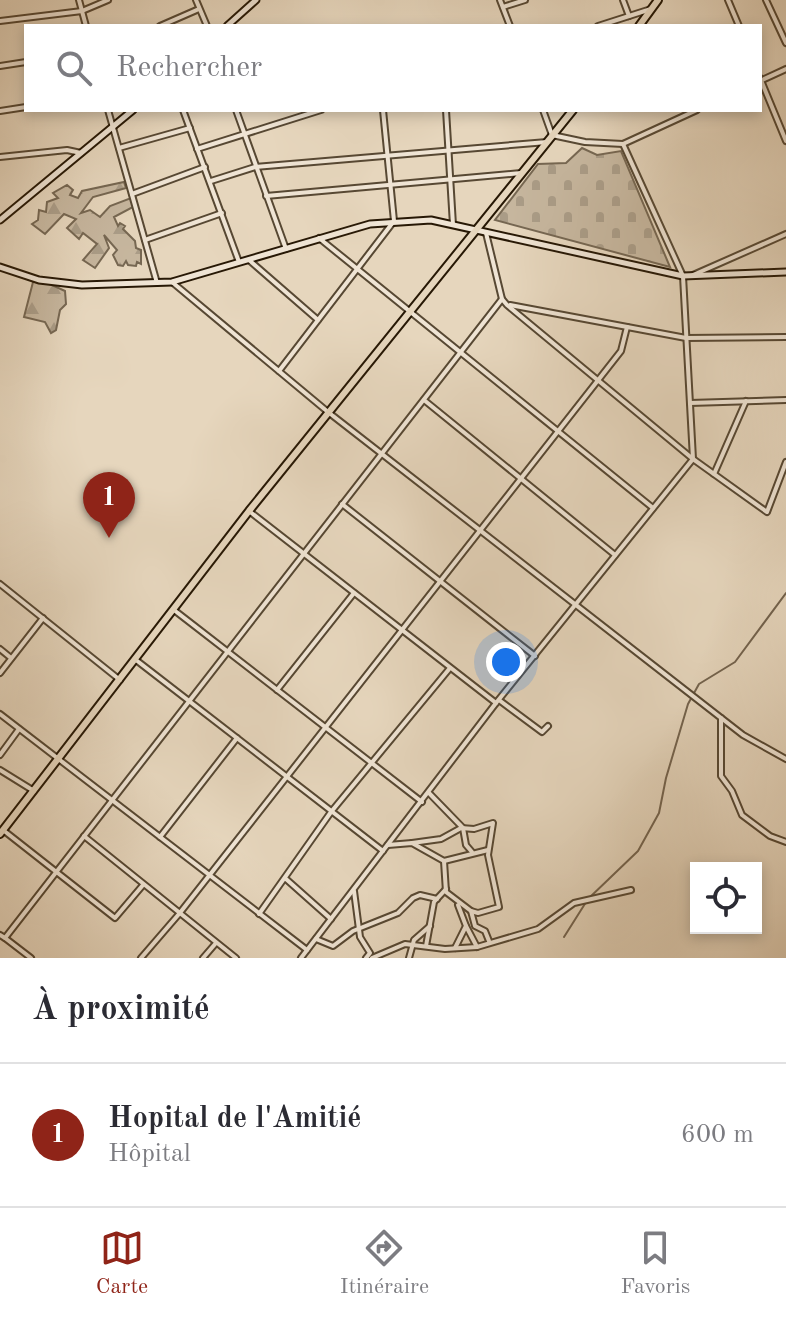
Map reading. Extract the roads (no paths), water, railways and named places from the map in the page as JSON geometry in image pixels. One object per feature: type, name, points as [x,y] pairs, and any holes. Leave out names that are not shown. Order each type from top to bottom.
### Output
[{"type":"main road","points":[[641,24],[658,0]]},
{"type":"main road","points":[[1,832],[249,511],[571,112]]},
{"type":"street","points":[[79,0],[85,24]]},
{"type":"street","points":[[0,21],[82,11],[108,0]]},
{"type":"street","points":[[196,0],[206,24]]},
{"type":"street","points":[[229,24],[256,0]]},
{"type":"street","points":[[500,0],[509,24]]},
{"type":"street","points":[[503,7],[525,0]]},
{"type":"street","points":[[623,0],[629,16]]},
{"type":"street","points":[[728,0],[738,24]]},
{"type":"street","points":[[766,0],[786,43]]},
{"type":"street","points":[[604,24],[653,8]]},
{"type":"street","points":[[165,24],[199,9]]},
{"type":"street","points":[[0,66],[24,62]]},
{"type":"street","points":[[762,79],[786,69]]},
{"type":"street","points":[[762,85],[786,141]]},
{"type":"street","points":[[0,111],[24,107]]},
{"type":"street","points":[[108,112],[157,283]]},
{"type":"street","points":[[0,221],[131,112]]},
{"type":"street","points":[[184,112],[239,262]]},
{"type":"street","points":[[237,112],[286,249]]},
{"type":"street","points":[[197,149],[314,112]]},
{"type":"street","points":[[279,371],[394,221],[383,112]]},
{"type":"street","points":[[446,112],[453,225]]},
{"type":"street","points":[[544,112],[550,138]]},
{"type":"street","points":[[211,181],[255,167],[550,138],[623,144],[693,112]]},
{"type":"street","points":[[119,148],[190,128]]},
{"type":"street","points":[[0,221],[112,129]]},
{"type":"street","points":[[304,954],[575,604],[693,459],[683,276],[623,144]]},
{"type":"street","points":[[0,157],[67,150],[81,153]]},
{"type":"street","points":[[132,194],[205,167]]},
{"type":"street","points":[[266,196],[521,173]]},
{"type":"street","points":[[145,240],[222,213]]},
{"type":"street","points":[[0,267],[39,280],[82,285],[172,282],[360,226],[431,220],[683,276],[786,272]]},
{"type":"street","points":[[486,232],[502,299],[507,305],[693,459],[767,512],[786,462]]},
{"type":"street","points":[[691,276],[786,234]]},
{"type":"street","points":[[319,238],[410,315],[653,508]]},
{"type":"street","points":[[249,260],[318,320]]},
{"type":"street","points":[[172,282],[328,412],[755,745],[786,759]]},
{"type":"street","points":[[31,958],[2,937],[57,871],[502,299]]},
{"type":"street","points":[[507,305],[686,338],[786,337]]},
{"type":"street","points":[[141,958],[210,876],[621,351],[627,327]]},
{"type":"street","points":[[424,400],[615,555]]},
{"type":"street","points":[[690,403],[786,400]]},
{"type":"street","points":[[714,474],[746,401]]},
{"type":"street","points":[[342,504],[535,656]]},
{"type":"street","points":[[249,511],[450,668],[542,732],[548,726]]},
{"type":"street","points":[[0,584],[121,680]]},
{"type":"street","points":[[277,690],[354,593]]},
{"type":"street","points":[[174,610],[422,802]]},
{"type":"street","points":[[0,673],[43,618]]},
{"type":"street","points":[[0,649],[12,658]]},
{"type":"street","points":[[136,660],[191,699],[383,851]]},
{"type":"street","points":[[259,914],[331,812],[450,668]]},
{"type":"street","points":[[0,714],[259,914],[309,958]]},
{"type":"street","points":[[721,718],[721,776],[732,791],[742,815],[762,831],[786,842]]},
{"type":"street","points":[[0,755],[19,729]]},
{"type":"street","points":[[159,838],[237,738]]},
{"type":"street","points":[[0,770],[34,791]]},
{"type":"street","points":[[429,793],[463,828],[466,845],[472,852]]},
{"type":"street","points":[[388,845],[449,837],[463,828],[474,829],[493,823],[494,835],[488,850],[499,907],[478,913],[457,903]]},
{"type":"street","points":[[1,832],[57,871],[115,918],[143,885]]},
{"type":"street","points":[[84,836],[236,958]]},
{"type":"street","points":[[412,843],[444,861],[488,850]]},
{"type":"street","points":[[444,861],[446,889],[457,903],[477,947]]},
{"type":"street","points":[[286,879],[331,919]]},
{"type":"street","points":[[354,889],[360,937],[370,953],[369,958]]},
{"type":"street","points":[[426,946],[437,899],[446,889]]},
{"type":"street","points":[[369,958],[385,950],[411,945],[477,947],[538,929],[574,903],[631,890]]},
{"type":"street","points":[[316,939],[329,947],[360,929],[398,913],[420,895],[437,899]]},
{"type":"street","points":[[471,911],[475,926],[485,931],[490,942]]},
{"type":"street","points":[[409,958],[411,945],[432,924]]},
{"type":"street","points":[[455,948],[466,926]]},
{"type":"street","points":[[203,958],[216,943]]},
{"type":"waterway","points":[[564,937],[588,899],[638,851],[659,813],[688,704],[699,684],[735,662],[786,593]]},
{"type":"place","name":"Hopital de l'Amitié","points":[[109,538]]}]
